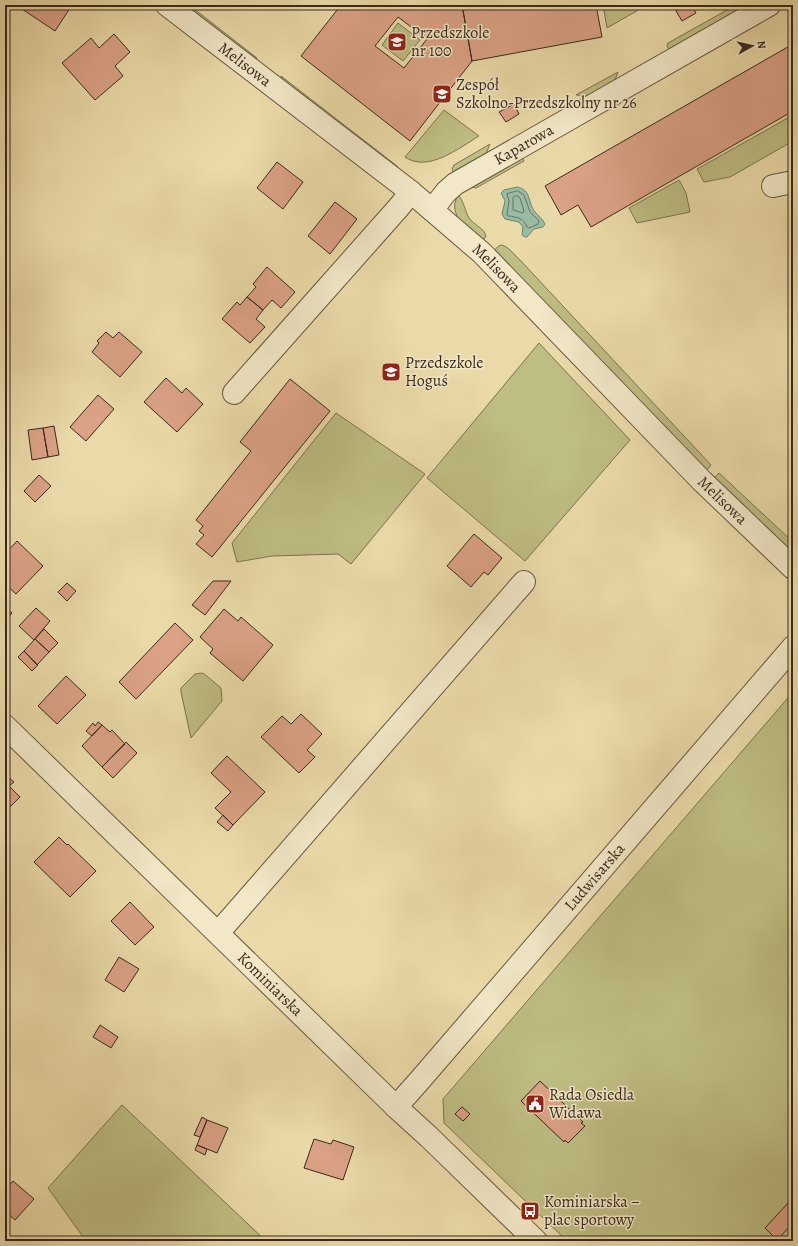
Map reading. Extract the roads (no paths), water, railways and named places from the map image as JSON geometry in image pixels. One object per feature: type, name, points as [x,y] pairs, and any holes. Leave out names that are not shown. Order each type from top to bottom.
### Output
[{"type":"street","name":"Melisowa","points":[[167,5],[411,192],[482,253],[702,482],[793,568]]},
{"type":"street","name":"Kaparowa","points":[[432,210],[446,192],[455,184],[769,5]]},
{"type":"street","points":[[234,393],[411,192]]},
{"type":"street","points":[[218,933],[524,582]]},
{"type":"street","name":"Ludwisarska","points":[[396,1106],[436,1062],[793,647]]},
{"type":"street","name":"Kominiarska","points":[[5,726],[536,1241]]},
{"type":"water","points":[[517,187],[525,191],[536,213],[545,224],[543,227],[534,229],[527,237],[522,235],[523,227],[519,222],[505,219],[502,214],[505,201],[501,193],[504,190]]},
{"type":"place","name":"Przedszkole nr 100","points":[[397,42]]},
{"type":"place","name":"Zespół Szkolno-Przedszkolny nr 26","points":[[442,94]]},
{"type":"place","name":"Przedszkole Hoguś","points":[[391,372]]},
{"type":"place","name":"Rada Osiedla Widawa","points":[[535,1104]]},
{"type":"place","name":"Kominiarska – plac sportowy","points":[[530,1211]]}]
